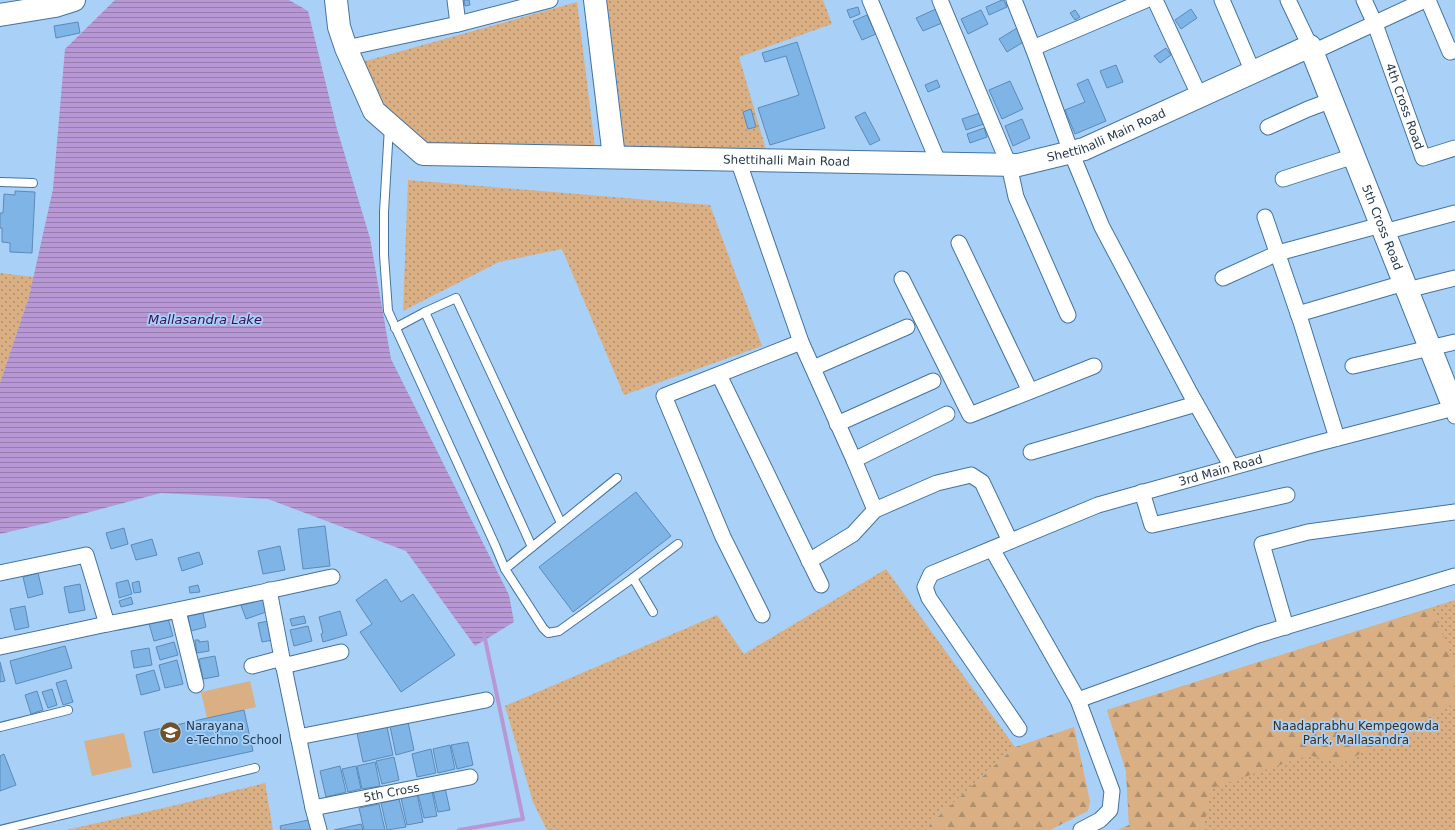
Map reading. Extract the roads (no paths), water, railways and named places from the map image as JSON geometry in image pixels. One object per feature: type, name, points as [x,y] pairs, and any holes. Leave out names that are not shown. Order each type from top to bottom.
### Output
[{"type":"street","points":[[0,15],[55,6],[74,0]]},
{"type":"street","name":"Shettihalli Main Road","points":[[336,0],[338,27],[374,111],[423,154],[1018,165],[1084,149],[1253,72],[1312,49]]},
{"type":"street","points":[[455,0],[458,24]]},
{"type":"street","points":[[346,48],[458,24],[550,0]]},
{"type":"street","points":[[594,0],[614,157]]},
{"type":"street","points":[[870,0],[939,164]]},
{"type":"street","points":[[940,0],[1008,165],[1016,197],[1068,315]]},
{"type":"street","points":[[1014,0],[1071,152],[1102,227],[1196,404],[1232,467]]},
{"type":"street","points":[[1033,48],[1146,0]]},
{"type":"street","points":[[1155,0],[1200,97]]},
{"type":"street","points":[[1222,0],[1253,72]]},
{"type":"street","points":[[1288,0],[1312,49],[1375,24],[1426,0],[1453,56]]},
{"type":"street","points":[[1364,0],[1375,24]]},
{"type":"street","name":"4th Cross Road","points":[[1375,24],[1422,158],[1455,148]]},
{"type":"street","name":"5th Cross Road","points":[[1312,49],[1455,411]]},
{"type":"street","points":[[1268,127],[1332,100]]},
{"type":"street","points":[[1283,179],[1354,156]]},
{"type":"street","points":[[738,160],[801,342],[854,460],[874,510]]},
{"type":"street","points":[[1223,278],[1278,253],[1455,213]]},
{"type":"street","points":[[1265,217],[1298,314],[1337,438]]},
{"type":"street","points":[[959,243],[1030,392]]},
{"type":"street","points":[[1298,314],[1406,287],[1455,278]]},
{"type":"street","points":[[902,279],[970,415],[1094,366]]},
{"type":"street","points":[[813,368],[907,327]]},
{"type":"street","points":[[762,615],[724,537],[664,396],[801,342]]},
{"type":"street","points":[[1353,366],[1455,342]]},
{"type":"street","points":[[719,375],[821,585]]},
{"type":"street","points":[[837,424],[933,380]]},
{"type":"street","points":[[1031,452],[1196,404]]},
{"type":"street","name":"3rd Main Road","points":[[1019,729],[929,598],[925,586],[931,574],[1098,505],[1337,438],[1455,411]]},
{"type":"street","points":[[854,460],[947,414]]},
{"type":"street","points":[[809,561],[853,534],[874,510],[937,482],[971,474],[982,482],[1010,541]]},
{"type":"street","points":[[1142,492],[1152,525],[1287,495]]},
{"type":"street","points":[[1286,627],[1262,544],[1308,532],[1455,512]]},
{"type":"street","points":[[992,549],[1078,700],[1112,791],[1110,810],[1100,820],[1081,830]]},
{"type":"street","points":[[0,573],[86,555],[107,624]]},
{"type":"street","points":[[1078,700],[1223,647],[1455,576]]},
{"type":"street","points":[[0,647],[107,624],[178,611],[332,577]]},
{"type":"street","points":[[269,590],[282,662],[319,830]]},
{"type":"street","points":[[178,611],[196,685]]},
{"type":"street","points":[[252,666],[341,652]]},
{"type":"street","points":[[298,737],[486,700]]},
{"type":"street","name":"5th Cross","points":[[313,808],[470,777]]},
{"type":"lane","points":[[389,124],[384,212],[384,255],[388,311],[495,544],[505,569],[543,628],[548,633],[559,631],[678,544]]},
{"type":"lane","points":[[0,182],[33,183]]},
{"type":"lane","points":[[395,328],[456,298],[562,523]]},
{"type":"lane","points":[[425,312],[532,547]]},
{"type":"lane","points":[[505,569],[617,478]]},
{"type":"lane","points":[[633,578],[653,612]]},
{"type":"lane","points":[[0,727],[68,710]]},
{"type":"lane","points":[[0,830],[255,768]]},
{"type":"water","name":"Mallasandra Lake","points":[[115,0],[289,0],[308,11],[337,129],[370,238],[391,359],[509,595],[514,622],[475,646],[406,551],[268,499],[161,493],[60,520],[0,534],[0,383],[29,297],[53,189],[65,49]]},
{"type":"waterway","points":[[459,830],[523,819],[484,634]]},
{"type":"place","name":"Narayana e-Techno School","points":[[171,733]]},
{"type":"park label","name":"Naadaprabhu Kempegowda Park, Mallasandra","points":[[1356,733]]}]
